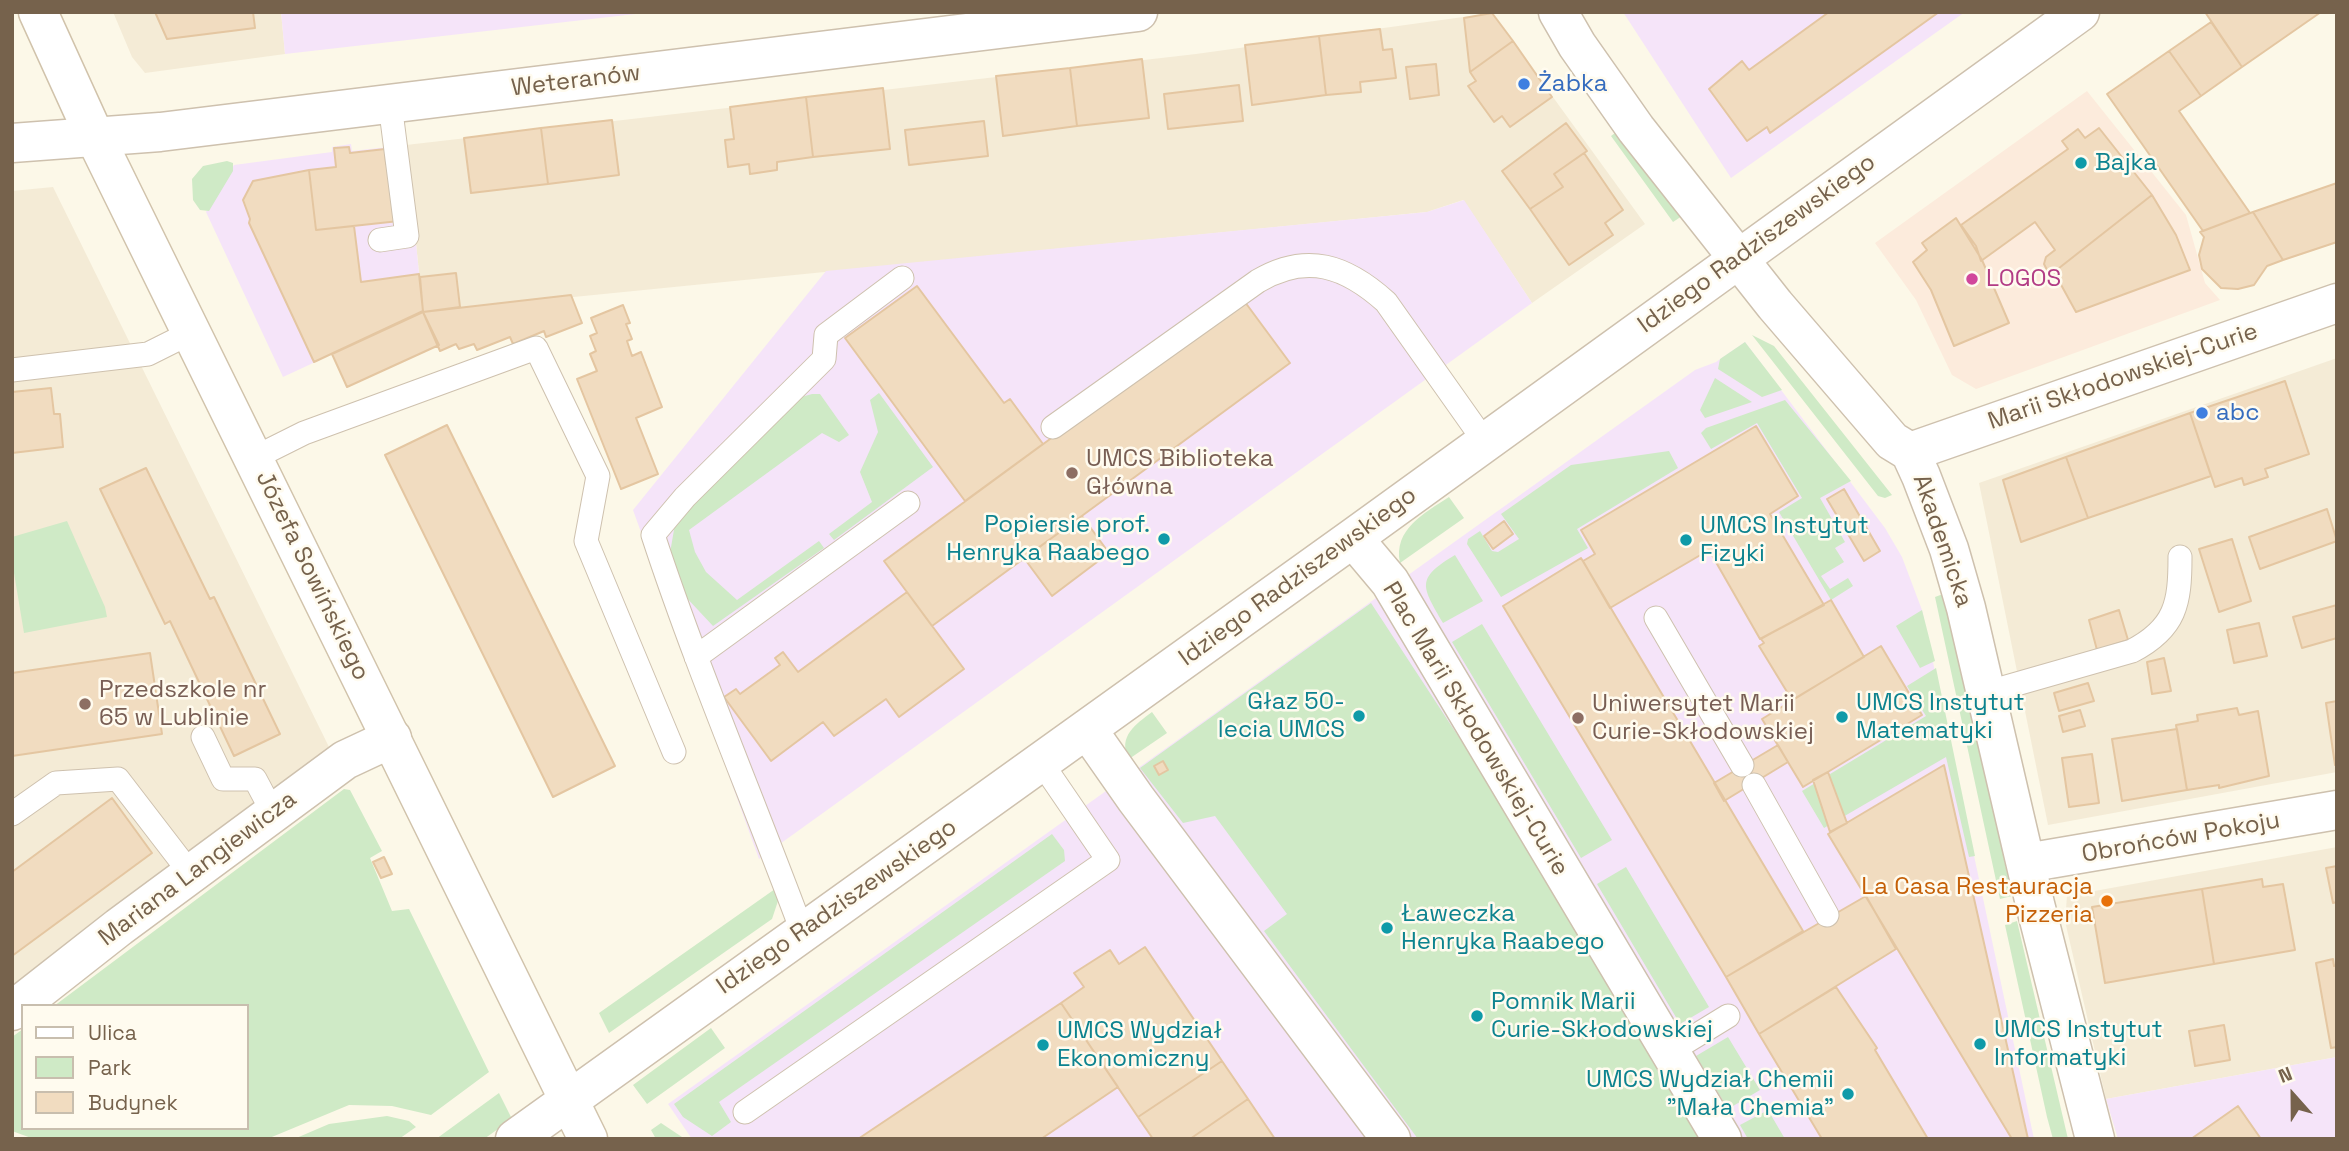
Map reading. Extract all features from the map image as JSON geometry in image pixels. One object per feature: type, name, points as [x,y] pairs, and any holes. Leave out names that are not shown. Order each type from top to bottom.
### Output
[{"type":"street","name":"Józefa Sowińskiego","points":[[38,12],[94,135],[588,1139]]},
{"type":"street","name":"Weteranów","points":[[12,143],[160,132],[1138,12]]},
{"type":"street","name":"Akademicka","points":[[1558,12],[1577,45],[1636,129],[1738,260],[1892,441],[1910,452],[1949,549],[1966,608],[2095,1139]]},
{"type":"street","name":"Idziego Radziszewskiego","points":[[515,1139],[2080,12]]},
{"type":"street","name":"Marii Skłodowskiej-Curie","points":[[1910,452],[2337,303]]},
{"type":"street","name":"Plac Marii Skłodowskiej-Curie","points":[[1353,538],[1390,582],[1722,1139]]},
{"type":"street","points":[[1087,729],[1391,1139]]},
{"type":"street","name":"Mariana Langiewicza","points":[[21,1004],[345,760],[391,738]]},
{"type":"street","name":"Obrońców Pokoju","points":[[2026,863],[2337,810]]},
{"type":"lane","points":[[380,240],[407,236],[390,104]]},
{"type":"lane","points":[[1053,427],[1277,269],[1316,265],[1337,270],[1366,284],[1386,302],[1485,442]]},
{"type":"lane","points":[[802,931],[754,801],[696,657],[653,535],[685,497],[824,359],[825,335],[902,278]]},
{"type":"lane","points":[[12,370],[148,354],[192,332]]},
{"type":"lane","points":[[254,457],[304,433],[536,348],[598,475],[586,541],[674,752]]},
{"type":"lane","points":[[696,657],[908,503]]},
{"type":"lane","points":[[1985,693],[2132,651],[2147,643],[2174,614],[2180,589],[2180,557]]},
{"type":"lane","points":[[1656,618],[1742,765]]},
{"type":"lane","points":[[202,737],[223,779],[255,779],[273,813]]},
{"type":"lane","points":[[744,1112],[1108,860],[1041,762]]},
{"type":"lane","points":[[12,814],[56,783],[118,779],[191,874]]},
{"type":"lane","points":[[1754,785],[1827,915]]},
{"type":"lane","points":[[1671,1051],[1728,1016]]},
{"type":"shaded area","points":[[113,12],[281,12],[285,54],[145,73],[132,57]]},
{"type":"shaded area","points":[[281,12],[653,12],[285,54]]},
{"type":"shaded area","points":[[1623,12],[1965,12],[1731,178]]},
{"type":"shaded area","points":[[1492,13],[1645,224],[1532,303],[1463,200],[1427,212],[423,312],[406,145],[1196,54]]},
{"type":"shaded area","points":[[2087,91],[2186,215],[2205,283],[2220,300],[1976,389],[1952,375],[1916,300],[1875,243]]},
{"type":"shaded area","points":[[351,144],[352,151],[406,145],[423,312],[283,377],[206,212],[234,165],[332,152],[332,147]]},
{"type":"shaded area","points":[[53,187],[330,749],[12,988],[12,191]]},
{"type":"shaded area","points":[[1464,200],[1532,303],[759,859],[633,510],[826,271],[1427,212]]},
{"type":"shaded area","name":"Uniwersytet Marii Curie-Skłodowskiej","points":[[1745,342],[1885,528],[1902,557],[1922,610],[2034,1139],[692,1139],[668,1104],[1695,370],[1716,362]]},
{"type":"shaded area","points":[[2337,358],[2337,772],[2048,825],[1979,483]]},
{"type":"shaded area","points":[[2337,847],[2337,1057],[2106,1099],[2065,921],[2067,896]]},
{"type":"shaded area","points":[[2337,1057],[2337,1139],[2118,1139],[2106,1099]]},
{"type":"green space","points":[[1619,130],[1682,216],[1673,222],[1611,136]]},
{"type":"green space","points":[[227,161],[233,163],[233,171],[209,211],[200,210],[193,200],[192,179],[203,166]]},
{"type":"green space","points":[[1752,335],[1774,346],[1892,495],[1885,498],[1878,496]]},
{"type":"green space","points":[[1745,342],[1782,390],[1762,397],[1718,369],[1720,359]]},
{"type":"green space","points":[[1715,378],[1752,402],[1705,418],[1700,410]]},
{"type":"green space","points":[[879,393],[933,467],[834,540],[829,534],[872,502],[860,472],[878,432],[870,400]]},
{"type":"green space","points":[[820,394],[849,435],[839,442],[822,433],[689,530],[695,552],[706,572],[737,600],[819,541],[824,548],[713,626],[684,595],[670,553],[675,524],[794,399]]},
{"type":"green space","points":[[1785,400],[1851,481],[1820,498],[1845,542],[1835,548],[1844,562],[1821,576],[1830,589],[1848,578],[1853,586],[1831,600],[1779,512],[1802,498],[1757,423],[1711,449],[1701,433],[1706,428]]},
{"type":"green space","points":[[1669,451],[1678,468],[1577,529],[1588,548],[1501,597],[1467,544],[1468,539],[1480,531],[1492,551],[1498,552],[1519,539],[1501,514],[1571,465]]},
{"type":"green space","points":[[1449,497],[1464,518],[1400,563],[1399,551],[1406,531],[1421,516]]},
{"type":"green space","points":[[67,521],[107,617],[24,633],[12,561],[12,537]]},
{"type":"green space","points":[[1455,555],[1483,601],[1443,623],[1430,600],[1426,584],[1433,571]]},
{"type":"green space","points":[[1943,594],[1956,639],[2012,896],[2000,899],[1935,597]]},
{"type":"green space","points":[[1371,603],[1555,884],[1709,1139],[1418,1139],[1264,931],[1287,914],[1215,816],[1183,823],[1140,768]]},
{"type":"green space","points":[[1922,610],[1935,661],[1920,668],[1896,626]]},
{"type":"green space","points":[[1482,624],[1612,840],[1581,858],[1452,642]]},
{"type":"green space","points":[[1936,668],[1975,856],[1969,857],[1946,757],[1824,828],[1802,791],[1926,716],[1907,686]]},
{"type":"green space","points":[[1152,712],[1167,733],[1129,759],[1125,744],[1127,738],[1135,726]]},
{"type":"green space","points":[[344,789],[350,790],[382,851],[370,858],[392,911],[409,909],[489,1072],[431,1115],[392,1106],[349,1105],[267,1139],[34,1139],[12,1131],[12,1037],[21,1030],[21,1130],[248,1130],[248,1004],[57,1004]]},
{"type":"green space","points":[[1052,834],[1064,850],[1065,861],[719,1102],[731,1122],[712,1136],[683,1117],[674,1104]]},
{"type":"green space","points":[[1626,867],[1709,1007],[1680,1024],[1597,884]]},
{"type":"green space","points":[[775,889],[778,901],[772,919],[609,1033],[599,1013]]},
{"type":"green space","points":[[2017,921],[2068,1139],[2053,1139],[2047,1117],[2005,925]]},
{"type":"green space","points":[[711,1028],[725,1048],[647,1104],[633,1085]]},
{"type":"green space","points":[[1728,1037],[1760,1090],[1728,1109],[1696,1056]]},
{"type":"green space","points":[[499,1093],[512,1119],[484,1139],[436,1139]]},
{"type":"green space","points":[[1768,1110],[1785,1139],[1748,1139],[1740,1125]]},
{"type":"green space","points":[[387,1116],[409,1121],[416,1127],[399,1139],[294,1139],[329,1124]]},
{"type":"green space","points":[[661,1123],[685,1139],[656,1139],[651,1130]]},
{"type":"building","points":[[155,12],[253,12],[255,28],[167,39]]},
{"type":"building","points":[[1829,12],[1939,12],[1770,133],[1767,127],[1747,141],[1709,89],[1742,61],[1749,70]]},
{"type":"building","points":[[2205,12],[2321,12],[2242,67]]},
{"type":"building","points":[[1492,13],[1513,41],[1470,72],[1464,18]]},
{"type":"building","points":[[2211,22],[2242,67],[2201,96],[2169,51]]},
{"type":"building","points":[[1380,29],[1383,50],[1392,49],[1396,78],[1360,82],[1361,92],[1326,95],[1319,36]]},
{"type":"building","points":[[1319,36],[1326,95],[1252,105],[1245,45]]},
{"type":"building","points":[[1513,41],[1552,97],[1510,127],[1502,116],[1494,122],[1468,86],[1476,81],[1470,72]]},
{"type":"building","points":[[2169,51],[2201,96],[2179,111],[2250,213],[2203,231],[2107,94]]},
{"type":"building","points":[[1142,59],[1149,118],[1077,126],[1070,68]]},
{"type":"building","points":[[1436,64],[1439,95],[1410,99],[1406,67]]},
{"type":"building","points":[[1070,68],[1077,126],[1003,136],[996,76]]},
{"type":"building","points":[[1239,85],[1243,121],[1168,129],[1164,94]]},
{"type":"building","points":[[883,88],[890,149],[813,157],[806,97]]},
{"type":"building","points":[[806,97],[813,157],[777,162],[777,170],[750,174],[749,164],[728,167],[725,140],[734,139],[730,107]]},
{"type":"building","points":[[612,120],[619,175],[548,184],[541,128]]},
{"type":"building","points":[[984,121],[988,156],[909,165],[905,130]]},
{"type":"building","points":[[1566,123],[1587,151],[1554,174],[1563,187],[1530,209],[1502,171]]},
{"type":"building","points":[[541,128],[548,184],[471,193],[464,138]]},
{"type":"building","points":[[2099,128],[2152,195],[2054,272],[2047,270],[2044,264],[2046,257],[2055,250],[2035,222],[1981,261],[1976,246],[1961,225],[2068,149],[2062,141],[2078,129],[2085,138]]},
{"type":"building","points":[[349,147],[350,153],[385,149],[386,164],[393,164],[399,221],[316,230],[309,170],[336,167],[334,148]]},
{"type":"building","points":[[1584,153],[1623,210],[1605,223],[1613,235],[1569,265],[1530,209],[1563,187],[1554,174]]},
{"type":"building","points":[[309,170],[316,230],[354,226],[361,282],[419,274],[423,311],[314,362],[249,223],[243,200],[253,181]]},
{"type":"building","points":[[2337,183],[2337,242],[2283,260],[2253,212]]},
{"type":"building","points":[[2152,195],[2176,235],[2190,270],[2076,312],[2054,272]]},
{"type":"building","points":[[2253,212],[2283,260],[2267,266],[2254,285],[2238,289],[2221,288],[2202,269],[2199,255],[2204,237],[2200,232]]},
{"type":"building","points":[[1956,218],[1982,260],[2009,323],[1954,346],[1931,290],[1913,262],[1927,250],[1922,243]]},
{"type":"building","points":[[456,273],[460,307],[423,312],[420,277]]},
{"type":"building","points":[[917,286],[1004,403],[1010,399],[1043,444],[965,501],[845,338]]},
{"type":"building","points":[[571,295],[582,323],[546,337],[544,331],[513,344],[510,337],[477,350],[474,344],[459,349],[456,344],[440,351],[423,312]]},
{"type":"building","name":"UMCS Biblioteka Główna","points":[[1242,298],[1290,363],[932,626],[884,561]]},
{"type":"building","points":[[623,305],[630,323],[626,324],[632,339],[627,341],[632,356],[641,352],[662,407],[636,418],[658,474],[621,489],[577,379],[597,371],[590,354],[596,351],[590,336],[597,333],[591,318]]},
{"type":"building","points":[[423,312],[439,345],[347,387],[332,354]]},
{"type":"building","points":[[2285,381],[2309,454],[2265,469],[2268,477],[2244,485],[2242,478],[2215,487],[2190,413]]},
{"type":"building","points":[[51,388],[54,414],[60,414],[63,447],[12,453],[12,392]]},
{"type":"building","points":[[2190,413],[2211,476],[2088,518],[2066,457]]},
{"type":"building","points":[[447,425],[615,766],[553,797],[385,455]]},
{"type":"building","name":"UMCS Instytut Fizyki","points":[[1756,426],[1798,496],[1770,514],[1824,605],[1760,639],[1709,550],[1610,608],[1583,561],[1595,554],[1581,530]]},
{"type":"building","points":[[2066,457],[2088,518],[2021,542],[2003,480]]},
{"type":"building","points":[[146,468],[210,599],[214,597],[280,734],[234,756],[170,621],[165,624],[100,489]]},
{"type":"building","points":[[1844,489],[1880,551],[1864,561],[1827,499]]},
{"type":"building","points":[[2327,509],[2337,541],[2260,569],[2249,537]]},
{"type":"building","points":[[1082,516],[1109,553],[1052,596],[1024,558]]},
{"type":"building","points":[[1504,521],[1513,534],[1493,549],[1484,536]]},
{"type":"building","points":[[2232,539],[2251,601],[2219,612],[2199,549]]},
{"type":"building","points":[[1581,558],[1803,931],[1726,977],[1503,606]]},
{"type":"building","points":[[907,592],[964,669],[899,717],[886,699],[834,736],[823,722],[771,761],[724,697],[736,689],[740,694],[780,665],[775,658],[783,652],[798,672]]},
{"type":"building","points":[[1831,600],[1864,657],[1792,700],[1759,646],[1764,643],[1761,639]]},
{"type":"building","points":[[2337,605],[2337,638],[2302,648],[2293,617]]},
{"type":"building","points":[[2119,610],[2128,640],[2097,650],[2089,620]]},
{"type":"building","points":[[2259,623],[2267,656],[2234,663],[2227,630]]},
{"type":"building","name":"UMCS Instytut Matematyki","points":[[1881,646],[1922,715],[1803,787],[1762,719]]},
{"type":"building","name":"Przedszkole nr 65 w Lublinie","points":[[150,653],[162,734],[12,756],[12,673]]},
{"type":"building","points":[[2164,658],[2171,691],[2152,694],[2147,662]]},
{"type":"building","points":[[2088,683],[2094,701],[2059,711],[2054,693]]},
{"type":"building","points":[[2337,701],[2337,764],[2335,765],[2326,703]]},
{"type":"building","points":[[2237,708],[2239,715],[2258,711],[2269,776],[2219,788],[2219,785],[2187,790],[2176,725],[2198,721],[2197,715]]},
{"type":"building","points":[[2080,710],[2085,726],[2063,732],[2059,716]]},
{"type":"building","points":[[2177,729],[2187,790],[2122,801],[2112,739]]},
{"type":"building","points":[[1778,745],[1788,762],[1724,801],[1714,783]]},
{"type":"building","points":[[2092,754],[2099,803],[2069,807],[2062,758]]},
{"type":"building","points":[[1163,761],[1168,770],[1159,775],[1154,766]]},
{"type":"building","name":"UMCS Instytut Informatyki","points":[[1944,765],[2028,1139],[2012,1139],[1828,834]]},
{"type":"building","points":[[1828,772],[1847,823],[1830,832],[1813,780]]},
{"type":"building","points":[[112,798],[152,853],[12,956],[12,872]]},
{"type":"building","points":[[384,857],[392,874],[381,878],[373,862]]},
{"type":"building","points":[[2337,866],[2337,902],[2333,903],[2326,868]]},
{"type":"building","points":[[2262,879],[2263,887],[2283,884],[2295,950],[2214,964],[2202,889]]},
{"type":"building","points":[[2202,889],[2214,964],[2105,983],[2092,907]]},
{"type":"building","points":[[1866,896],[1896,949],[1759,1034],[1726,977]]},
{"type":"building","points":[[1145,947],[1222,1061],[1138,1117],[1061,1003],[1084,987],[1074,973],[1110,950],[1119,964]]},
{"type":"building","points":[[2333,959],[2334,966],[2337,965],[2337,1047],[2331,1048],[2316,963]]},
{"type":"building","name":"UMCS Wydział Chemii \"Mała Chemia\"","points":[[1836,987],[1877,1048],[1875,1050],[1928,1139],[1822,1139],[1759,1034]]},
{"type":"building","name":"UMCS Wydział Ekonomiczny","points":[[1061,1003],[1118,1087],[1041,1139],[858,1139]]},
{"type":"building","points":[[2224,1025],[2230,1060],[2195,1066],[2189,1031]]},
{"type":"building","points":[[1222,1061],[1248,1099],[1190,1139],[1153,1139],[1138,1117]]},
{"type":"building","points":[[1248,1099],[1275,1139],[1190,1139]]},
{"type":"building","points":[[2238,1106],[2261,1139],[2191,1139]]},
{"type":"place","name":"Żabka","points":[[1524,84]]},
{"type":"place","name":"Bajka","points":[[2081,163]]},
{"type":"place","name":"LOGOS","points":[[1972,279]]},
{"type":"place","name":"abc","points":[[2202,413]]},
{"type":"place","name":"UMCS Biblioteka Główna","points":[[1072,473]]},
{"type":"place","name":"Popiersie prof. Henryka Raabego","points":[[1164,539]]},
{"type":"place","name":"UMCS Instytut Fizyki","points":[[1686,540]]},
{"type":"place","name":"Przedszkole nr 65 w Lublinie","points":[[85,704]]},
{"type":"place","name":"Głaz 50- lecia UMCS","points":[[1359,716]]},
{"type":"place","name":"UMCS Instytut Matematyki","points":[[1842,717]]},
{"type":"place","name":"Uniwersytet Marii Curie-Skłodowskiej","points":[[1578,718]]},
{"type":"place","name":"La Casa Restauracja Pizzeria","points":[[2107,901]]},
{"type":"place","name":"Ławeczka Henryka Raabego","points":[[1387,928]]},
{"type":"place","name":"Pomnik Marii Curie-Skłodowskiej","points":[[1477,1016]]},
{"type":"place","name":"UMCS Instytut Informatyki","points":[[1980,1044]]},
{"type":"place","name":"UMCS Wydział Ekonomiczny","points":[[1043,1045]]},
{"type":"place","name":"UMCS Wydział Chemii \"Mała Chemia\"","points":[[1848,1094]]}]
